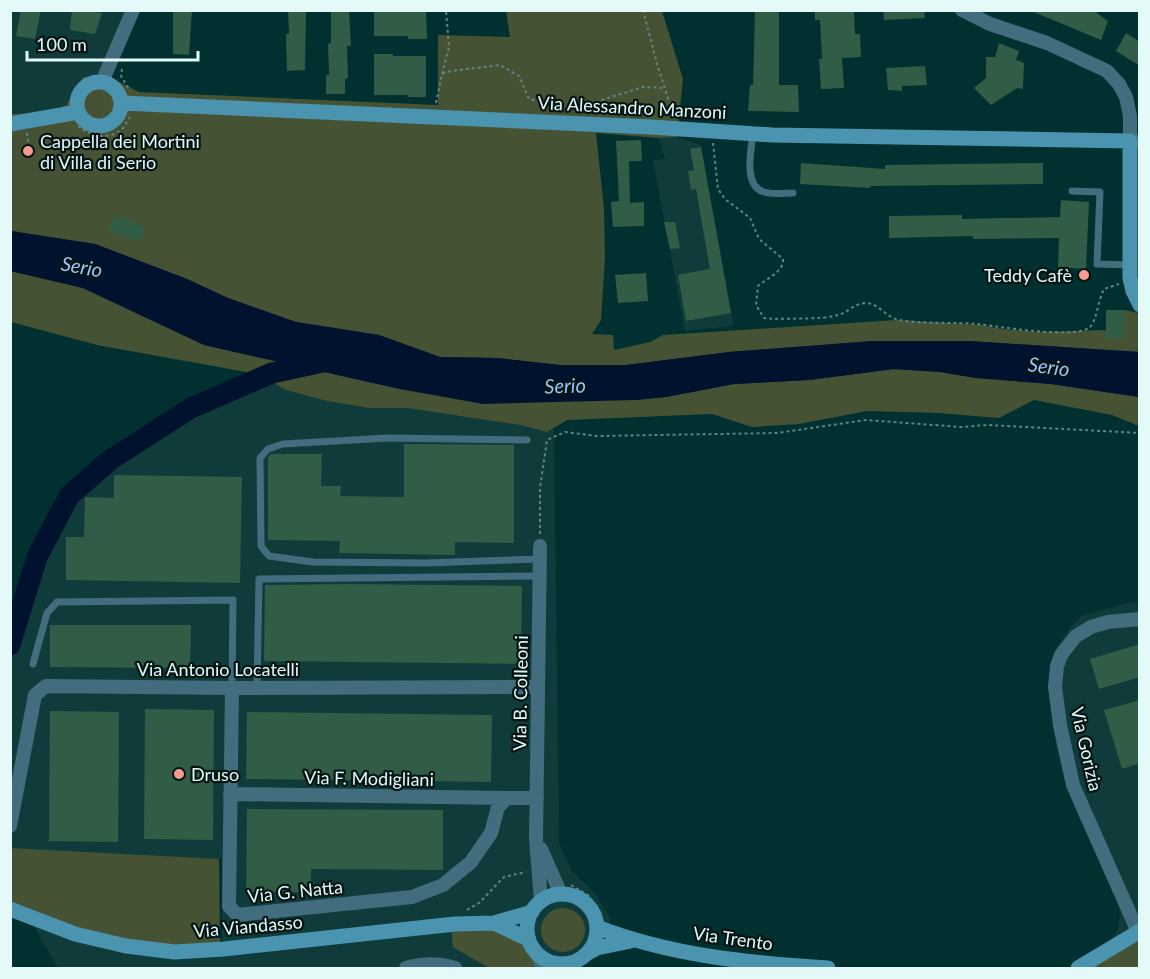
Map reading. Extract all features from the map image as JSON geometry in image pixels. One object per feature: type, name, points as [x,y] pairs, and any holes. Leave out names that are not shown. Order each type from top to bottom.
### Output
[{"type":"street","points":[[104,82],[133,10]]},
{"type":"street","points":[[962,10],[990,24],[1047,43],[1107,71],[1119,84],[1126,98],[1135,141],[1130,265],[1131,282],[1140,305]]},
{"type":"street","points":[[10,124],[76,118],[100,127],[114,122],[121,110],[126,109],[113,86],[104,82],[92,83],[82,89],[77,100],[76,118]]},
{"type":"street","name":"Via Alessandro Manzoni","points":[[126,109],[753,134],[1135,141]]},
{"type":"street","points":[[1104,141],[1122,146],[1135,160]]},
{"type":"street","name":"Via B. Colleoni","points":[[536,906],[540,553]]},
{"type":"street","name":"Via Gorizia","points":[[1139,932],[1073,785],[1060,725],[1055,687],[1057,666],[1061,655],[1076,636],[1091,627],[1108,622],[1140,619]]},
{"type":"street","name":"Via Antonio Locatelli","points":[[10,826],[35,695],[46,686],[538,687]]},
{"type":"street","name":"Via G. Natta","points":[[232,688],[229,906],[237,915],[412,897],[443,885],[471,862],[491,833],[498,807],[507,798]]},
{"type":"street","name":"Via F. Modigliani","points":[[230,794],[507,798]]},
{"type":"street","points":[[507,798],[537,798]]},
{"type":"street","name":"Via B. Colleoni","points":[[536,839],[564,888]]},
{"type":"street","points":[[564,888],[590,907],[599,922],[597,937],[588,953],[581,959],[562,966],[540,962],[528,939],[528,920],[536,906],[564,888]]},
{"type":"street","name":"Via Viandasso","points":[[10,909],[75,934],[126,946],[175,952],[234,948],[455,924],[494,923],[536,906]]},
{"type":"street","name":"Via Trento","points":[[599,922],[633,941],[733,961],[828,969]]},
{"type":"street","name":"Via Viandasso","points":[[494,923],[528,939]]},
{"type":"street","points":[[1078,969],[1139,932]]},
{"type":"street","name":"Via Trento","points":[[588,953],[597,948],[633,941]]},
{"type":"street","points":[[406,969],[420,964],[446,965],[455,969]]},
{"type":"lane","points":[[753,134],[751,174],[756,188],[772,194],[793,193]]},
{"type":"lane","points":[[1072,191],[1100,192],[1097,264],[1130,265]]},
{"type":"lane","points":[[527,440],[388,438],[283,444],[268,449],[260,458],[261,546],[269,556],[313,562],[426,563],[540,553]]},
{"type":"lane","points":[[257,688],[259,579],[539,576]]},
{"type":"lane","points":[[33,664],[47,613],[57,602],[233,600],[232,688]]},
{"type":"path","points":[[434,110],[449,47],[446,10]]},
{"type":"path","points":[[643,10],[674,122]]},
{"type":"path","points":[[442,74],[450,70],[500,65],[519,76],[529,99],[529,107]]},
{"type":"path","points":[[529,99],[576,108],[643,87],[665,88]]},
{"type":"path","points":[[76,118],[85,132],[97,137],[103,136],[122,129],[126,109]]},
{"type":"path","points":[[27,130],[28,142]]},
{"type":"path","points":[[712,131],[718,189],[725,199],[750,218],[759,239],[783,259],[784,265],[781,269],[758,286],[756,305],[765,318],[839,315],[854,305],[864,303],[873,304],[896,320],[980,325],[1038,332],[1084,331],[1091,326],[1098,300],[1104,289],[1131,282]]},
{"type":"path","points":[[540,553],[540,488],[547,440],[565,432],[597,436],[777,433],[866,420],[961,427],[988,425],[1140,433]]},
{"type":"path","points":[[564,888],[588,895],[599,922]]},
{"type":"shaded area","points":[[10,11],[126,11],[110,77],[83,77],[66,105],[49,113],[11,114]]},
{"type":"shaded area","points":[[677,137],[701,145],[734,326],[685,331],[653,160],[665,159],[659,138]]},
{"type":"shaded area","points":[[257,374],[286,390],[327,401],[367,408],[407,408],[520,425],[547,432],[554,428],[559,843],[572,871],[594,892],[611,919],[599,953],[578,968],[58,968],[24,910],[222,942],[222,859],[11,852],[11,641],[25,585],[58,508],[86,470],[139,428],[200,393]]},
{"type":"shaded area","points":[[1139,602],[1139,936],[1098,963],[1119,927],[1120,910],[1115,894],[1079,818],[1060,763],[1051,699],[1056,648],[1081,616],[1126,603]]},
{"type":"green space","points":[[506,11],[662,11],[683,79],[677,137],[659,138],[596,133],[604,208],[605,258],[601,320],[592,334],[613,335],[614,350],[650,342],[663,335],[896,320],[980,325],[1038,332],[1106,330],[1106,310],[1125,310],[1139,313],[1139,352],[969,341],[873,341],[729,352],[626,365],[560,365],[497,358],[440,357],[379,335],[296,322],[228,298],[187,279],[95,244],[11,231],[10,114],[49,113],[66,105],[83,77],[110,77],[139,92],[438,105],[438,35],[510,37]]},
{"type":"green space","points":[[10,271],[83,288],[204,345],[400,389],[635,400],[666,397],[734,384],[809,380],[894,369],[1051,384],[1139,397],[1139,426],[1112,415],[1034,400],[999,418],[867,411],[799,424],[752,427],[712,414],[567,420],[547,432],[520,425],[407,408],[368,408],[327,401],[286,390],[257,374],[97,345],[11,322]]},
{"type":"green space","points":[[10,848],[219,859],[220,947],[192,948],[87,934],[11,903]]},
{"type":"green space","points":[[563,908],[578,915],[585,930],[578,945],[563,952],[548,945],[541,930],[548,915]]},
{"type":"green space","points":[[451,928],[490,929],[505,933],[528,948],[542,968],[489,968],[453,947]]},
{"type":"green space","points":[[1139,936],[1139,968],[1090,968]]},
{"type":"water","name":"Serio","points":[[11,231],[95,244],[187,279],[228,298],[296,322],[379,335],[440,357],[497,358],[560,365],[626,365],[729,352],[873,341],[969,341],[1139,352],[1139,397],[1051,384],[894,369],[809,380],[734,384],[666,397],[635,400],[483,404],[400,389],[204,345],[83,288],[11,271]]},
{"type":"building","points":[[21,10],[41,10],[35,39],[16,36]]},
{"type":"building","points":[[72,10],[102,13],[95,34],[70,30]]},
{"type":"building","points":[[173,10],[192,10],[189,55],[173,54]]},
{"type":"building","points":[[288,10],[306,10],[305,70],[287,71]]},
{"type":"building","points":[[331,10],[349,10],[351,46],[347,46],[348,78],[345,79],[345,94],[326,94],[326,75],[329,75],[328,44],[331,43]]},
{"type":"building","points":[[374,10],[426,10],[427,39],[408,39],[408,36],[374,36]]},
{"type":"building","points":[[755,10],[779,10],[779,85],[798,85],[799,112],[748,111],[750,85],[753,85]]},
{"type":"building","points":[[815,10],[854,10],[855,34],[860,34],[861,57],[842,58],[844,88],[821,89],[820,20],[815,20]]},
{"type":"building","points":[[883,10],[924,10],[925,18],[884,20]]},
{"type":"building","points":[[1029,10],[1093,10],[1108,21],[1101,40]]},
{"type":"building","points":[[1126,33],[1140,42],[1140,66],[1116,51]]},
{"type":"building","points":[[999,43],[1019,51],[1016,60],[1024,63],[1023,89],[1017,88],[991,105],[974,88],[986,78],[986,57],[995,57]]},
{"type":"building","points":[[374,54],[426,56],[426,97],[374,95]]},
{"type":"building","points":[[925,66],[927,85],[902,86],[902,91],[888,90],[886,68]]},
{"type":"building","points":[[641,140],[642,161],[629,161],[630,203],[644,202],[644,226],[613,227],[611,202],[619,201],[616,141]]},
{"type":"building","points":[[701,147],[731,313],[686,321],[678,275],[710,269],[696,189],[691,190],[688,171],[694,170],[690,149]]},
{"type":"building","points":[[801,163],[885,169],[885,165],[1043,163],[1043,184],[870,186],[870,188],[800,184]]},
{"type":"building","points":[[1061,200],[1089,202],[1086,269],[1058,267],[1059,238],[973,239],[973,236],[889,238],[889,216],[962,215],[962,219],[1060,217]]},
{"type":"building","points":[[114,215],[145,227],[139,242],[109,231]]},
{"type":"building","points":[[664,222],[675,222],[680,248],[670,249]]},
{"type":"building","points":[[646,273],[648,301],[618,303],[615,275]]},
{"type":"building","points":[[1106,310],[1125,310],[1124,338],[1106,338]]},
{"type":"building","points":[[404,444],[514,445],[514,543],[455,542],[455,555],[339,553],[340,541],[268,540],[268,457],[271,454],[322,454],[321,486],[341,486],[340,496],[404,497]]},
{"type":"building","points":[[114,475],[242,477],[240,583],[66,580],[66,537],[84,537],[85,497],[114,498]]},
{"type":"building","points":[[265,585],[522,586],[521,664],[264,661]]},
{"type":"building","points":[[50,625],[191,625],[190,668],[50,667]]},
{"type":"building","points":[[1140,644],[1140,677],[1099,689],[1090,659]]},
{"type":"building","points":[[1140,700],[1140,763],[1122,769],[1104,710]]},
{"type":"building","name":"Druso","points":[[145,709],[214,710],[213,840],[144,839]]},
{"type":"building","points":[[50,711],[119,712],[118,842],[49,841]]},
{"type":"building","points":[[247,712],[492,715],[491,782],[246,779]]},
{"type":"building","points":[[247,809],[443,810],[443,870],[311,869],[311,892],[246,892]]},
{"type":"waterway","points":[[10,645],[37,557],[69,496],[110,460],[191,408],[272,373],[323,362]]},
{"type":"place","name":"Cappella dei Mortini di Villa di Serio","points":[[28,151]]},
{"type":"place","name":"Teddy Cafè","points":[[1084,275]]},
{"type":"place","name":"Druso","points":[[179,774]]}]
